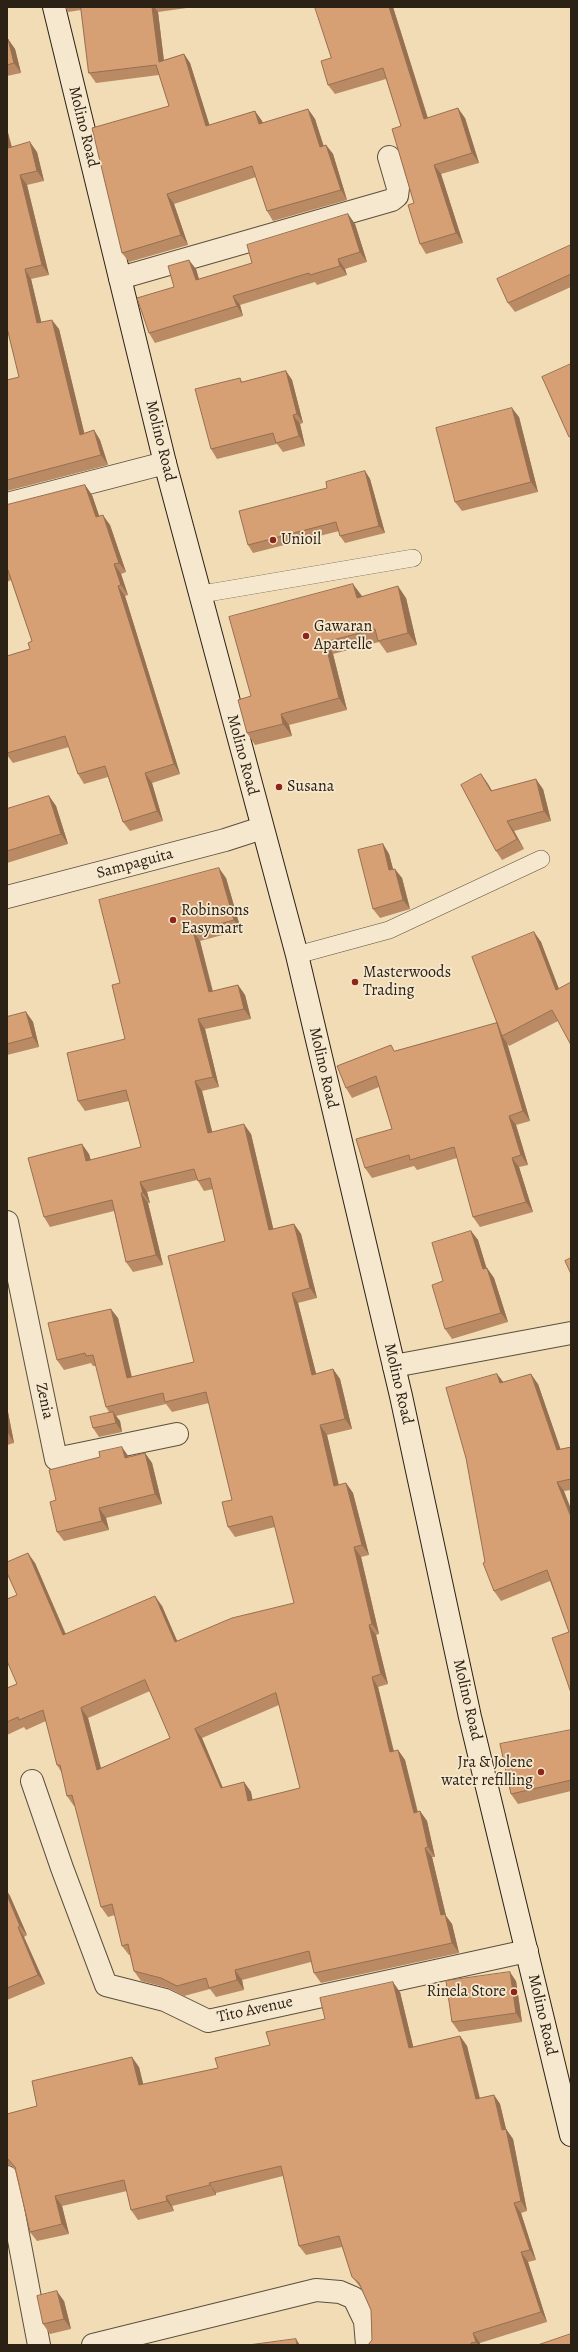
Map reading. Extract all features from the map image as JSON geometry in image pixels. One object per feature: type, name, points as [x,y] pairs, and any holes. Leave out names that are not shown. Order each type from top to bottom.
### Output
[{"type":"street","name":"Molino Road","points":[[54,7],[165,463],[202,594],[262,828],[297,955],[394,1366],[470,1717],[570,2126]]},
{"type":"street","points":[[120,278],[392,200],[397,196],[398,188],[389,157]]},
{"type":"street","points":[[7,504],[165,463]]},
{"type":"street","name":"Sampaguita","points":[[7,897],[225,840],[262,828]]},
{"type":"street","name":"Zenia","points":[[7,1222],[56,1459],[177,1434]]},
{"type":"street","points":[[394,1366],[571,1333]]},
{"type":"street","name":"Tito Avenue","points":[[32,1781],[62,1868],[106,1985],[165,2000],[208,2021],[527,1951]]},
{"type":"street","points":[[7,2177],[39,2345]]},
{"type":"street","points":[[93,2345],[316,2290],[340,2292],[354,2298],[365,2321],[367,2345]]},
{"type":"lane","points":[[202,594],[412,558]]},
{"type":"lane","points":[[297,955],[389,930],[541,859]]},
{"type":"building","points":[[81,7],[152,7],[159,62],[184,54],[206,126],[255,111],[259,124],[308,109],[320,147],[326,145],[341,190],[267,211],[252,166],[167,194],[181,235],[122,253],[92,128],[169,106],[156,65],[89,73]]},
{"type":"building","points":[[315,7],[389,7],[424,119],[458,108],[472,153],[434,165],[456,233],[420,244],[408,205],[414,203],[392,129],[401,126],[383,68],[328,85],[321,61],[331,58]]},
{"type":"building","points":[[7,39],[14,63],[7,65]]},
{"type":"building","points":[[30,142],[37,171],[20,175],[42,265],[25,269],[37,323],[52,320],[80,435],[94,430],[101,455],[7,480],[7,380],[19,377],[7,328],[7,148]]},
{"type":"building","points":[[348,214],[360,252],[338,259],[340,266],[310,275],[309,273],[233,296],[237,306],[149,333],[137,298],[174,287],[168,266],[189,260],[196,280],[252,263],[247,245]]},
{"type":"building","points":[[571,245],[571,274],[508,303],[497,279]]},
{"type":"building","points":[[571,364],[571,436],[569,437],[542,377]]},
{"type":"building","points":[[286,371],[297,414],[293,415],[299,436],[276,443],[273,433],[211,449],[195,389],[240,378],[241,382]]},
{"type":"building","points":[[512,408],[531,482],[455,502],[436,428]]},
{"type":"building","points":[[365,471],[379,526],[340,536],[336,522],[248,545],[239,511],[327,488],[326,482]]},
{"type":"building","points":[[85,485],[96,517],[103,515],[119,563],[114,564],[121,585],[118,586],[174,764],[145,773],[157,811],[123,822],[105,766],[78,774],[65,736],[7,753],[7,656],[30,649],[28,643],[32,641],[7,570],[7,505]]},
{"type":"building","points":[[353,584],[357,598],[398,586],[408,633],[378,641],[375,629],[325,642],[339,698],[281,714],[283,724],[247,733],[238,700],[251,696],[229,617]]},
{"type":"building","points":[[481,774],[491,791],[536,779],[544,811],[507,821],[517,839],[496,851],[461,785]]},
{"type":"building","points":[[49,796],[61,834],[7,851],[7,809]]},
{"type":"building","points":[[383,844],[389,870],[395,869],[403,900],[373,909],[358,850]]},
{"type":"building","points":[[219,868],[234,920],[193,931],[209,992],[238,985],[244,1009],[198,1019],[213,1077],[195,1081],[208,1133],[244,1124],[269,1230],[294,1224],[310,1288],[292,1293],[312,1375],[333,1369],[345,1419],[320,1425],[334,1486],[346,1483],[362,1545],[354,1547],[372,1624],[369,1625],[381,1674],[372,1677],[390,1752],[398,1750],[414,1813],[420,1811],[428,1847],[425,1848],[441,1915],[445,1914],[452,1943],[314,1973],[309,1951],[235,1970],[237,1980],[209,1988],[206,1978],[177,1986],[161,1978],[134,1971],[128,1944],[122,1946],[112,1904],[101,1907],[72,1795],[67,1796],[60,1765],[57,1765],[43,1710],[19,1720],[18,1717],[7,1722],[7,1688],[17,1684],[7,1661],[7,1599],[17,1595],[7,1573],[7,1562],[28,1553],[63,1635],[155,1596],[175,1642],[232,1618],[294,1603],[272,1516],[228,1527],[222,1502],[232,1500],[206,1392],[165,1402],[163,1393],[106,1407],[93,1355],[86,1356],[85,1353],[57,1360],[48,1323],[111,1309],[127,1378],[194,1362],[168,1256],[225,1241],[210,1178],[198,1181],[194,1169],[140,1182],[143,1193],[141,1193],[156,1255],[126,1262],[112,1200],[44,1217],[28,1158],[82,1144],[86,1161],[141,1147],[126,1090],[78,1101],[67,1053],[125,1039],[112,985],[120,983],[99,900]],"holes":[[[145,1680],[170,1738],[97,1770],[81,1708]],[[276,1693],[300,1788],[248,1801],[244,1782],[221,1788],[195,1729]]]},
{"type":"building","points":[[534,932],[556,990],[571,982],[571,1045],[552,1010],[502,1036],[472,957]]},
{"type":"building","points":[[26,1012],[33,1037],[7,1044],[7,1017]]},
{"type":"building","points":[[497,1023],[523,1111],[509,1116],[521,1155],[512,1158],[526,1202],[473,1217],[454,1147],[410,1160],[409,1155],[365,1168],[356,1139],[392,1129],[376,1076],[346,1088],[337,1066],[391,1045],[394,1051]]},
{"type":"building","points":[[471,1231],[483,1269],[487,1268],[501,1313],[445,1329],[432,1285],[443,1281],[432,1243]]},
{"type":"building","points":[[571,1258],[571,1274],[565,1261]]},
{"type":"building","points":[[497,1374],[500,1383],[531,1374],[557,1450],[571,1447],[571,1479],[557,1482],[571,1517],[571,1693],[552,1638],[569,1632],[547,1570],[494,1591],[483,1563],[485,1562],[466,1458],[446,1388]]},
{"type":"building","points":[[113,1412],[116,1423],[93,1428],[90,1417]]},
{"type":"building","points":[[122,1447],[125,1458],[145,1453],[155,1494],[99,1508],[102,1521],[57,1532],[50,1502],[56,1500],[49,1470],[100,1457],[99,1452]]},
{"type":"building","name":"Jra & Jolene water refilling","points":[[571,1730],[571,1780],[511,1794],[500,1744]]},
{"type":"building","points":[[7,1895],[20,1926],[18,1927],[38,1975],[7,1988]]},
{"type":"building","points":[[510,1972],[516,2013],[452,2022],[446,1981]]},
{"type":"building","points":[[393,1982],[409,2048],[460,2036],[476,2099],[494,2095],[502,2130],[506,2129],[521,2201],[514,2203],[530,2250],[521,2252],[541,2312],[473,2333],[476,2342],[471,2343],[471,2345],[368,2345],[372,2340],[371,2310],[359,2283],[352,2277],[339,2236],[299,2246],[281,2166],[209,2183],[210,2185],[166,2196],[167,2201],[131,2210],[124,2180],[55,2196],[62,2224],[30,2232],[15,2167],[7,2158],[7,2114],[37,2106],[32,2081],[132,2057],[139,2085],[218,2068],[215,2058],[270,2045],[266,2032],[325,2019],[320,1998]]},
{"type":"building","points":[[57,2291],[64,2319],[43,2324],[37,2296]]},
{"type":"building","points":[[571,2334],[571,2345],[538,2345]]},
{"type":"building","points":[[296,2339],[297,2345],[249,2345]]},
{"type":"place","name":"Unioil","points":[[273,540]]},
{"type":"place","name":"Gawaran Apartelle","points":[[306,636]]},
{"type":"place","name":"Susana","points":[[279,787]]},
{"type":"place","name":"Robinsons Easymart","points":[[173,920]]},
{"type":"place","name":"Masterwoods Trading","points":[[355,982]]},
{"type":"place","name":"Jra & Jolene water refilling","points":[[541,1772]]},
{"type":"place","name":"Rinela Store","points":[[514,1992]]}]
